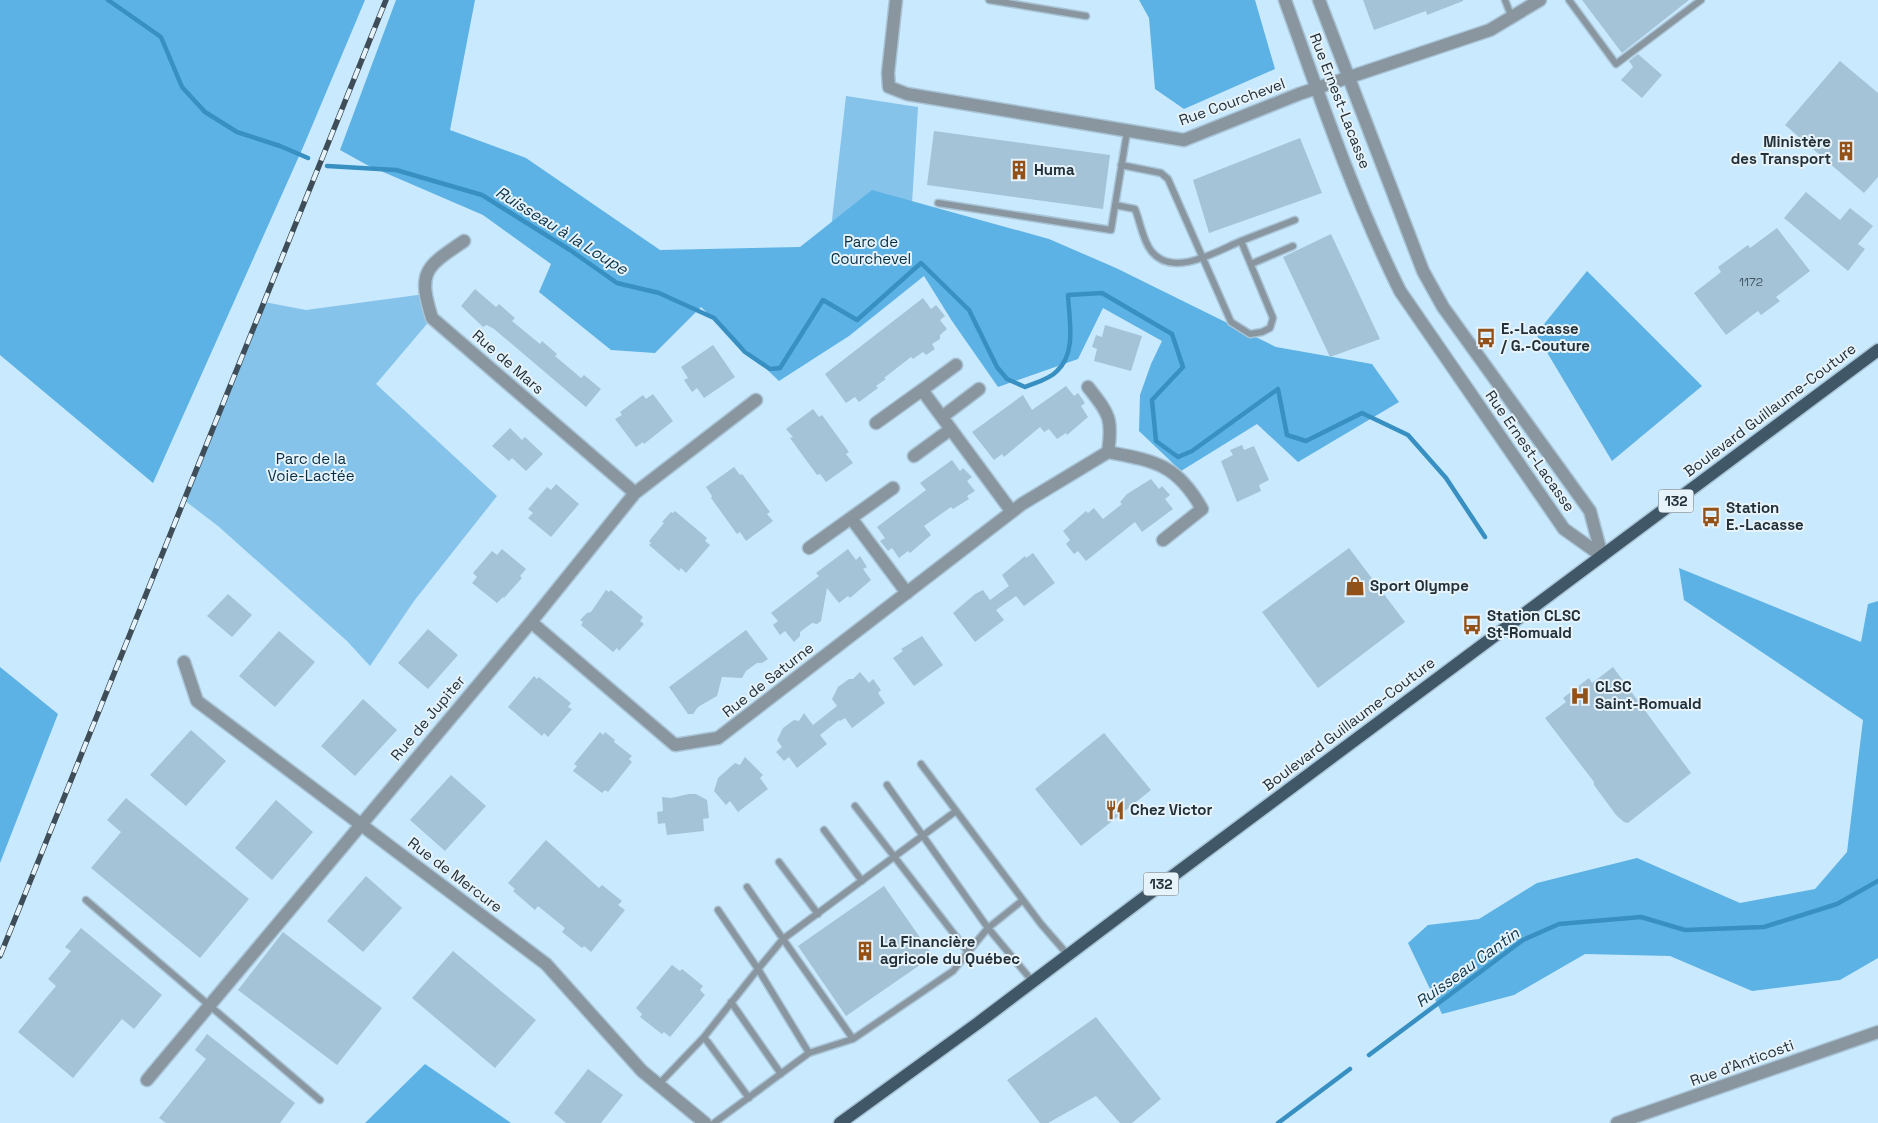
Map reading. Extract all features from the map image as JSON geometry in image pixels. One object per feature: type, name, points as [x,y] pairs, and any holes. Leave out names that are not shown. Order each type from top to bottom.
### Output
[{"type":"main road","name":"Boulevard Guillaume-Couture","points":[[840,1123],[1033,982],[1878,350]]},
{"type":"street","name":"Rue Courchevel","points":[[896,0],[888,74],[889,87],[907,94],[1184,140],[1317,89],[1490,30],[1540,0]]},
{"type":"street","name":"Rue Ernest-Lacasse","points":[[1285,0],[1317,89],[1383,256],[1400,291],[1564,529],[1602,556]]},
{"type":"street","name":"Rue Ernest-Lacasse","points":[[1319,0],[1423,271],[1434,293],[1590,511],[1602,556]]},
{"type":"street","name":"Rue de Mars","points":[[464,241],[432,263],[424,285],[424,294],[432,318],[635,493]]},
{"type":"street","points":[[876,423],[956,365]]},
{"type":"street","points":[[1088,387],[1104,406],[1112,427],[1108,452],[1152,460],[1173,472],[1195,497],[1202,509],[1163,540]]},
{"type":"street","points":[[942,417],[979,389]]},
{"type":"street","points":[[922,390],[951,429],[1017,508]]},
{"type":"street","name":"Rue de Jupiter","points":[[147,1080],[531,622],[635,493],[756,400]]},
{"type":"street","points":[[914,456],[951,429]]},
{"type":"street","name":"Rue de Saturne","points":[[531,622],[675,745],[718,738],[1017,508],[1108,452]]},
{"type":"street","points":[[810,548],[893,488]]},
{"type":"street","points":[[851,518],[906,593]]},
{"type":"street","name":"Rue de Mercure","points":[[184,662],[197,701],[546,964],[642,1071],[705,1123]]},
{"type":"street","name":"Rue d'Anticosti","points":[[1617,1123],[1878,1032]]},
{"type":"lane","points":[[989,0],[1086,16]]},
{"type":"lane","points":[[1505,0],[1512,18]]},
{"type":"lane","points":[[1569,0],[1616,64],[1701,0]]},
{"type":"lane","points":[[938,203],[1111,230],[1127,132]]},
{"type":"lane","points":[[1121,165],[1161,173],[1168,179],[1231,322],[1250,334],[1262,332],[1270,328],[1273,318],[1241,241]]},
{"type":"lane","points":[[1115,205],[1135,209],[1150,251],[1158,258],[1170,263],[1180,263],[1202,257],[1295,220]]},
{"type":"lane","points":[[1250,264],[1292,246]]},
{"type":"lane","points":[[921,764],[1023,900],[1068,955]]},
{"type":"lane","points":[[887,785],[988,928],[1033,982]]},
{"type":"lane","points":[[855,806],[968,952]]},
{"type":"lane","points":[[659,1084],[704,1037],[783,939],[956,811]]},
{"type":"lane","points":[[824,830],[862,881]]},
{"type":"lane","points":[[779,862],[818,914]]},
{"type":"lane","points":[[747,887],[853,1039]]},
{"type":"lane","points":[[86,900],[209,1006],[224,1016],[239,1033],[320,1100]]},
{"type":"lane","points":[[714,1123],[809,1053],[853,1039],[953,971],[988,928],[1023,900]]},
{"type":"lane","points":[[718,910],[758,969],[809,1053]]},
{"type":"lane","points":[[731,1002],[781,1074]]},
{"type":"lane","points":[[704,1037],[749,1098]]},
{"type":"green space","points":[[0,0],[365,0],[304,145],[153,483],[0,355]]},
{"type":"green space","points":[[396,0],[475,0],[450,130],[526,158],[660,250],[800,247],[872,190],[1049,239],[1116,268],[1276,347],[1372,364],[1399,402],[1298,462],[1257,424],[1181,471],[1139,431],[1140,395],[1151,364],[1162,341],[1103,308],[1078,359],[998,387],[952,321],[924,276],[849,336],[779,381],[701,307],[655,353],[611,350],[539,292],[551,264],[483,215],[367,165],[340,150]]},
{"type":"green space","points":[[1139,0],[1255,0],[1275,69],[1184,109],[1155,89],[1149,18]]},
{"type":"green space","name":"Parc de Courchevel","points":[[846,96],[918,107],[910,235],[823,300]]},
{"type":"green space","points":[[1587,271],[1702,386],[1612,461],[1536,334]]},
{"type":"green space","name":"Parc de la Voie-Lactée","points":[[425,294],[432,318],[376,384],[497,496],[414,601],[370,666],[347,641],[218,526],[184,500],[264,302],[306,310]]},
{"type":"green space","points":[[1679,568],[1861,642],[1868,604],[1878,601],[1878,958],[1840,980],[1752,991],[1670,956],[1585,954],[1514,995],[1442,1014],[1408,943],[1428,925],[1479,919],[1537,883],[1637,858],[1740,903],[1815,889],[1847,852],[1863,720],[1684,600]]},
{"type":"green space","points":[[0,667],[58,714],[0,863]]},
{"type":"green space","points":[[425,1064],[511,1123],[365,1123]]},
{"type":"building","points":[[1363,0],[1463,1],[1427,15],[1426,11],[1374,30]]},
{"type":"building","points":[[1582,0],[1689,0],[1622,53]]},
{"type":"building","points":[[1638,54],[1662,75],[1642,98],[1621,80],[1633,67],[1629,61]]},
{"type":"building","name":"Ministère des Transport","points":[[1840,61],[1878,93],[1878,177],[1864,193],[1785,125]]},
{"type":"building","name":"Huma","points":[[934,131],[1110,155],[1103,209],[927,185]]},
{"type":"building","points":[[1300,138],[1322,193],[1209,233],[1193,180]]},
{"type":"building","points":[[1806,192],[1840,220],[1850,208],[1873,226],[1858,244],[1865,249],[1848,271],[1784,218]]},
{"type":"building","points":[[1777,228],[1810,271],[1776,297],[1780,301],[1761,315],[1758,311],[1726,335],[1694,293],[1721,272],[1718,267],[1748,245],[1750,248]]},
{"type":"building","points":[[1331,234],[1380,339],[1330,357],[1283,257]]},
{"type":"building","points":[[475,289],[496,307],[499,304],[515,318],[512,321],[540,344],[542,341],[557,354],[555,356],[581,378],[584,375],[601,389],[586,407],[494,329],[487,325],[483,327],[461,306]]},
{"type":"building","points":[[923,298],[931,309],[936,305],[945,316],[940,320],[947,329],[940,335],[940,339],[932,344],[935,349],[926,355],[923,352],[913,359],[911,357],[884,378],[886,379],[876,386],[878,388],[859,402],[855,397],[846,403],[825,374]]},
{"type":"building","points":[[1105,325],[1142,336],[1131,371],[1094,361],[1097,349],[1092,347],[1096,335],[1102,337]]},
{"type":"building","points":[[713,345],[735,377],[704,398],[697,388],[692,392],[684,380],[688,378],[681,367]]},
{"type":"building","points":[[1066,386],[1074,396],[1078,393],[1085,403],[1081,406],[1088,417],[1067,435],[1066,433],[1057,439],[1049,429],[1044,432],[1040,427],[1004,457],[1002,454],[994,460],[972,432],[1023,395],[1032,410]]},
{"type":"building","points":[[653,394],[673,421],[644,444],[643,442],[636,447],[615,419],[622,415],[620,412],[643,395],[646,399]]},
{"type":"building","points":[[813,409],[819,417],[822,415],[849,452],[846,454],[853,463],[826,482],[820,474],[817,475],[790,438],[793,437],[786,429]]},
{"type":"building","points":[[510,428],[522,440],[525,437],[543,454],[526,471],[512,458],[509,461],[492,446]]},
{"type":"building","points":[[1242,445],[1244,450],[1254,446],[1269,480],[1259,485],[1261,491],[1237,502],[1221,461],[1233,455],[1230,450]]},
{"type":"building","points":[[952,460],[960,471],[963,468],[972,477],[967,481],[975,491],[967,496],[969,499],[953,509],[951,507],[924,526],[931,535],[910,553],[908,551],[899,558],[892,548],[888,551],[880,541],[885,538],[877,527],[926,490],[920,483]]},
{"type":"building","points":[[734,467],[740,475],[742,474],[770,512],[767,514],[773,521],[746,541],[740,532],[737,534],[711,498],[712,496],[706,487]]},
{"type":"building","points":[[1151,479],[1159,489],[1162,486],[1170,495],[1165,499],[1173,509],[1142,532],[1135,522],[1086,561],[1078,551],[1074,554],[1066,544],[1070,540],[1063,531],[1086,511],[1088,513],[1094,508],[1103,519],[1122,504],[1120,502],[1127,494]]},
{"type":"building","points":[[556,484],[579,504],[551,537],[528,518],[533,513],[528,509],[547,487],[551,490]]},
{"type":"building","points":[[675,511],[707,538],[705,541],[710,545],[686,573],[681,568],[679,571],[649,545],[651,543],[649,541],[664,523],[662,522],[671,512]]},
{"type":"building","points":[[1349,548],[1405,622],[1318,688],[1262,612]]},
{"type":"building","points":[[502,549],[526,569],[520,576],[522,578],[497,603],[472,583],[477,577],[473,573],[492,551],[497,555]]},
{"type":"building","points":[[848,549],[856,560],[860,556],[867,567],[863,569],[871,580],[850,598],[848,596],[839,603],[827,588],[821,621],[817,624],[812,623],[800,632],[800,636],[794,642],[785,631],[780,635],[773,625],[778,621],[771,613],[819,576],[816,573]]},
{"type":"building","points":[[1033,553],[1055,583],[1024,606],[1016,596],[996,610],[1004,620],[975,642],[953,613],[975,594],[983,590],[990,600],[1009,586],[1002,575],[1025,556],[1026,558]]},
{"type":"building","points":[[606,590],[609,592],[611,590],[643,617],[640,621],[644,624],[619,651],[617,648],[613,652],[581,625],[583,622],[580,620],[587,613],[591,612]]},
{"type":"building","points":[[228,594],[252,615],[232,637],[207,616]]},
{"type":"building","points":[[428,629],[458,655],[428,689],[398,663]]},
{"type":"building","points":[[746,630],[768,659],[762,663],[757,663],[746,671],[742,678],[722,677],[717,696],[698,707],[693,714],[688,714],[669,687]]},
{"type":"building","points":[[279,631],[315,662],[275,707],[239,676]]},
{"type":"building","points":[[922,636],[943,665],[914,686],[893,658],[903,651],[901,649]]},
{"type":"building","points":[[1613,667],[1691,773],[1628,823],[1616,815],[1594,785],[1594,782],[1545,718],[1566,702],[1563,698],[1589,678],[1592,683]]},
{"type":"building","points":[[860,672],[869,683],[873,679],[881,690],[878,693],[885,703],[852,728],[845,718],[839,720],[820,735],[827,744],[797,768],[789,757],[784,761],[776,752],[782,747],[777,740],[783,728],[794,720],[799,721],[804,713],[813,725],[837,706],[832,699],[838,687],[849,679],[853,679]]},
{"type":"building","points":[[534,676],[537,679],[539,677],[571,703],[568,707],[572,709],[548,737],[544,733],[542,736],[508,707]]},
{"type":"building","points":[[363,699],[397,730],[355,776],[321,746]]},
{"type":"building","points":[[191,730],[226,761],[186,806],[150,775]]},
{"type":"building","points":[[600,732],[603,735],[605,732],[632,756],[629,759],[632,762],[608,792],[605,790],[602,793],[573,771],[577,766],[574,764]]},
{"type":"building","points":[[1104,733],[1151,790],[1081,846],[1035,789]]},
{"type":"building","points":[[745,757],[763,775],[760,778],[768,789],[738,812],[730,801],[726,805],[714,791],[718,778],[735,763],[740,765]]},
{"type":"building","points":[[451,775],[486,806],[445,851],[410,820]]},
{"type":"building","points":[[696,794],[707,800],[709,818],[703,819],[704,831],[667,835],[665,823],[658,824],[657,812],[663,811],[662,797],[671,798]]},
{"type":"building","points":[[126,798],[249,899],[200,958],[91,868],[121,832],[107,820]]},
{"type":"building","points":[[276,800],[313,832],[272,880],[235,848]]},
{"type":"building","points":[[546,840],[599,888],[602,885],[622,901],[618,905],[625,910],[591,952],[584,946],[582,948],[562,932],[565,928],[538,906],[535,910],[513,891],[515,889],[508,883]]},
{"type":"building","points":[[366,876],[402,908],[363,952],[327,921]]},
{"type":"building","name":"La Financière agricole du Québec","points":[[884,886],[933,956],[846,1016],[798,946]]},
{"type":"building","points":[[81,928],[162,995],[134,1029],[122,1019],[73,1078],[18,1032],[56,986],[48,979],[71,951],[65,947]]},
{"type":"building","points":[[283,932],[382,1008],[337,1065],[238,990]]},
{"type":"building","points":[[453,951],[536,1020],[495,1068],[412,998]]},
{"type":"building","points":[[672,965],[680,971],[682,969],[703,986],[700,990],[705,995],[670,1037],[664,1032],[662,1034],[640,1017],[642,1014],[636,1008]]},
{"type":"building","points":[[1096,1017],[1161,1099],[1132,1123],[1120,1123],[1096,1096],[1048,1123],[1040,1123],[1007,1080]]},
{"type":"building","points":[[207,1034],[295,1103],[280,1123],[166,1123],[159,1118],[206,1059],[195,1050]]},
{"type":"building","points":[[588,1069],[623,1095],[601,1123],[566,1123],[554,1113]]},
{"type":"waterway","name":"Ruisseau à la Loupe","points":[[108,0],[161,37],[182,87],[205,112],[237,132],[280,146],[308,158]]},
{"type":"waterway","name":"Ruisseau à la Loupe","points":[[327,166],[396,170],[482,195],[570,250],[617,283],[659,293],[714,318],[745,352],[770,369],[780,368],[823,300],[857,320],[921,263],[969,310],[997,367],[1007,379],[1025,387],[1054,374],[1063,364],[1070,345],[1068,295],[1102,293],[1172,334],[1183,367],[1152,400],[1156,441],[1178,457],[1192,451],[1278,389],[1287,435],[1306,441],[1362,413],[1408,435],[1446,478],[1485,537]]},
{"type":"waterway","name":"Ruisseau Cantin","points":[[1369,1055],[1523,940],[1559,924],[1641,917],[1685,930],[1764,927],[1837,904],[1878,881]]},
{"type":"waterway","name":"Ruisseau Cantin","points":[[1278,1123],[1350,1069]]},
{"type":"railway","points":[[0,956],[386,0]]},
{"type":"place","name":"Ministère des Transport","points":[[1846,151]]},
{"type":"place","name":"Huma","points":[[1019,170]]},
{"type":"place","name":"E.-Lacasse / G.-Couture","points":[[1486,338]]},
{"type":"place","name":"Station E.-Lacasse","points":[[1711,517]]},
{"type":"place","name":"Sport Olympe","points":[[1355,586]]},
{"type":"place","name":"Station CLSC St-Romuald","points":[[1472,625]]},
{"type":"place","name":"CLSC Saint-Romuald","points":[[1580,696]]},
{"type":"place","name":"Chez Victor","points":[[1115,810]]},
{"type":"place","name":"La Financière agricole du Québec","points":[[865,951]]}]
